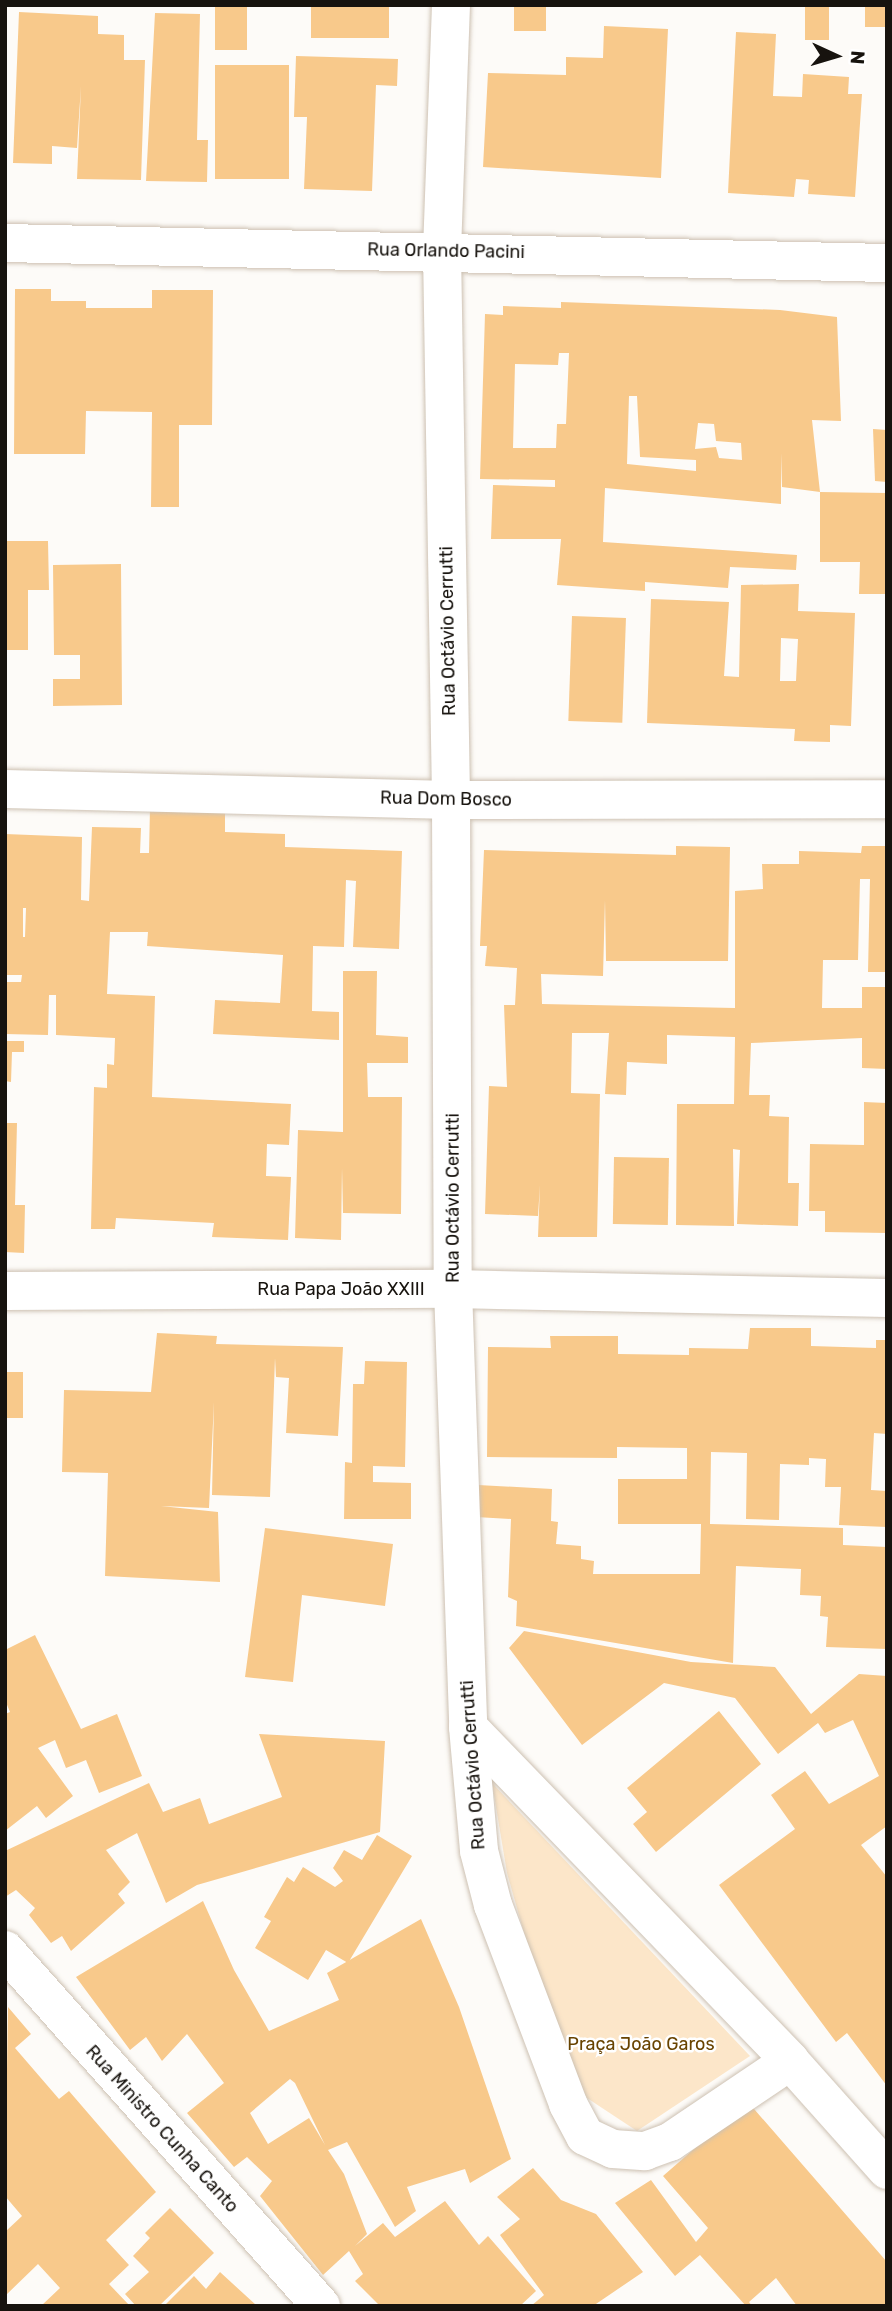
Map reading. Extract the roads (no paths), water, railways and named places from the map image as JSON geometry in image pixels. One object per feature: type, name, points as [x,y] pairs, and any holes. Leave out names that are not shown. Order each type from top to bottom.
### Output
[{"type":"street","name":"Rua Octávio Cerrutti","points":[[452,5],[442,250],[451,800],[453,1289],[468,1727],[479,1851],[493,1905],[568,2104],[585,2136],[613,2149],[645,2151],[670,2142],[790,2061]]},
{"type":"street","name":"Rua Orlando Pacini","points":[[5,243],[442,250],[887,263]]},
{"type":"street","name":"Rua Dom Bosco","points":[[5,789],[451,800],[887,799]]},
{"type":"street","name":"Rua Papa João XXIII","points":[[5,1291],[453,1289],[887,1298]]},
{"type":"street","points":[[468,1727],[790,2061],[887,2170]]},
{"type":"street","name":"Rua Ministro Cunha Canto","points":[[5,1950],[321,2306]]},
{"type":"park label","name":"Praça João Garos","points":[[641,2044]]}]
